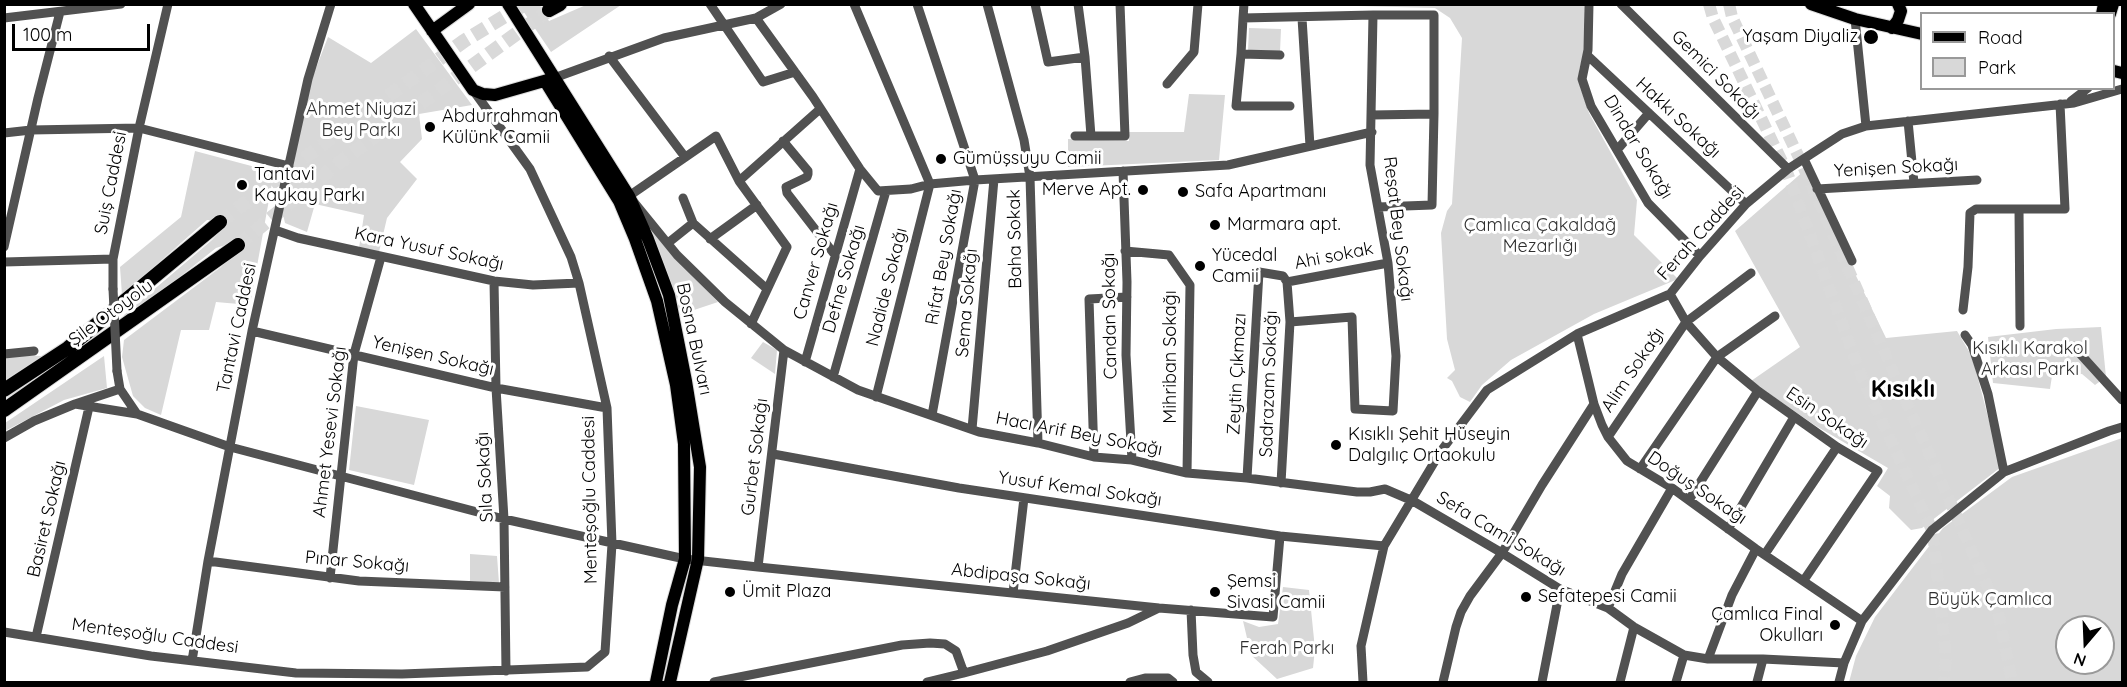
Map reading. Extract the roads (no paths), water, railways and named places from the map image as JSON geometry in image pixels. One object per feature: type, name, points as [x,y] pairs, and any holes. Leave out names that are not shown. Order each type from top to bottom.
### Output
[{"type":"highway","name":"Şile Otoyolu","points":[[4,390],[68,348],[220,222]]},
{"type":"highway","name":"Şile Otoyolu","points":[[4,410],[238,245]]},
{"type":"main road","name":"Menteşoğlu Caddesi","points":[[414,4],[473,90]]},
{"type":"main road","points":[[432,31],[469,4]]},
{"type":"main road","name":"Bosna Bulvarı","points":[[508,4],[619,201],[657,301],[676,385],[684,444],[685,559],[672,605],[656,682]]},
{"type":"main road","points":[[1811,4],[1855,19],[1920,34]]},
{"type":"main road","points":[[1892,28],[1901,11],[1898,4]]},
{"type":"main road","points":[[473,90],[495,95],[550,79]]},
{"type":"main road","name":"Bosna Bulvarı","points":[[550,79],[629,196],[669,295],[686,381],[699,467],[698,559],[670,682]]},
{"type":"street","points":[[4,18],[121,4]]},
{"type":"street","name":"Suiş Caddesi","points":[[120,389],[117,370],[113,259],[139,128],[168,4]]},
{"type":"street","name":"Tantavi Caddesi","points":[[192,661],[208,561],[252,331],[308,79],[331,4]]},
{"type":"street","points":[[710,4],[763,82],[795,72]]},
{"type":"street","points":[[550,79],[664,38],[756,18],[781,4]]},
{"type":"street","points":[[854,4],[930,184]]},
{"type":"street","name":"Rıfat Bey Sokağı","points":[[917,4],[975,180],[932,416]]},
{"type":"street","name":"Baha Sokak","points":[[987,4],[1024,140],[1030,177],[1038,442]]},
{"type":"street","points":[[1035,4],[1048,62],[1085,57]]},
{"type":"street","points":[[1078,4],[1091,136]]},
{"type":"street","points":[[1075,136],[1125,136],[1120,4]]},
{"type":"street","points":[[1167,84],[1194,52],[1198,4]]},
{"type":"street","points":[[1244,4],[1236,106],[1290,106]]},
{"type":"street","name":"Dindar Sokağı","points":[[1589,4],[1587,55],[1582,79],[1591,106],[1648,203],[1700,256]]},
{"type":"street","name":"Gemici Sokağı","points":[[1622,4],[1788,169]]},
{"type":"street","points":[[4,247],[60,12]]},
{"type":"street","name":"Reşat Bey Sokağı","points":[[1290,322],[1352,317],[1355,410],[1393,411],[1396,356],[1388,263],[1370,165],[1374,15]]},
{"type":"street","points":[[1243,18],[1434,15],[1432,205],[1378,207]]},
{"type":"street","points":[[756,18],[860,169],[878,191],[975,180],[1228,165],[1372,132]]},
{"type":"street","points":[[1302,18],[1310,146]]},
{"type":"street","points":[[1855,19],[1866,126]]},
{"type":"street","points":[[1241,54],[1281,55]]},
{"type":"street","name":"Hakkı Sokağı","points":[[1587,55],[1746,204]]},
{"type":"street","points":[[609,56],[685,157]]},
{"type":"street","name":"Ferah Caddesi","points":[[1363,682],[1361,646],[1384,546],[1441,451],[1486,390],[1577,334],[1670,294],[1746,204],[1788,169],[1842,134],[1866,126],[2085,101],[2122,89]]},
{"type":"street","name":"Menteşoğlu Caddesi","points":[[4,632],[192,661],[296,673],[402,674],[587,667],[605,652],[612,544],[607,408],[579,284],[571,257],[530,169],[473,90]]},
{"type":"street","points":[[1963,310],[1968,267],[1970,213],[1976,210],[2065,210],[2063,104],[2073,90]]},
{"type":"street","points":[[2063,104],[2086,90]]},
{"type":"street","points":[[489,111],[495,95]]},
{"type":"street","points":[[740,181],[820,109]]},
{"type":"street","points":[[1617,150],[1649,113]]},
{"type":"street","points":[[1371,116],[1434,114]]},
{"type":"street","points":[[1908,121],[1914,183]]},
{"type":"street","points":[[4,133],[31,130],[139,128],[289,166]]},
{"type":"street","points":[[629,196],[716,136],[740,181],[787,248],[751,324]]},
{"type":"street","points":[[783,141],[808,171],[807,177],[786,187],[786,193],[835,255]]},
{"type":"street","points":[[1804,159],[1852,261]]},
{"type":"street","name":"Canver Sokağı","points":[[805,362],[860,169]]},
{"type":"street","name":"Candan Sokağı","points":[[1123,171],[1126,355],[1132,460]]},
{"type":"street","name":"Sema Sokağı","points":[[972,429],[994,179]]},
{"type":"street","name":"Yenişen Sokağı","points":[[1817,189],[1977,180]]},
{"type":"street","name":"Nadide Sokağı","points":[[876,397],[930,184]]},
{"type":"street","name":"Defne Sokağı","points":[[833,377],[886,191]]},
{"type":"street","name":"Hacı Arif Bey Sokağı","points":[[629,196],[677,255],[751,324],[784,350],[876,397],[972,429],[1038,442],[1094,457],[1132,460],[1187,473],[1357,492],[1385,489]]},
{"type":"street","points":[[683,198],[693,223],[768,289]]},
{"type":"street","points":[[710,239],[757,205]]},
{"type":"street","points":[[2019,209],[2020,326]]},
{"type":"street","points":[[668,243],[693,223]]},
{"type":"street","name":"Kara Yusuf Sokağı","points":[[275,230],[298,238],[494,281],[533,285],[579,284]]},
{"type":"street","name":"Mihriban Sokağı","points":[[1125,251],[1169,255],[1190,285],[1187,473]]},
{"type":"street","name":"Ahmet Yesevi Sokağı","points":[[330,578],[354,354],[381,257]]},
{"type":"street","points":[[4,262],[113,259]]},
{"type":"street","name":"Ahi sokak","points":[[1287,282],[1388,263]]},
{"type":"street","name":"Zeytin Çıkmazı","points":[[1247,478],[1259,272],[1283,276],[1287,282]]},
{"type":"street","name":"Alim Sokağı","points":[[1608,437],[1686,322],[1751,273]]},
{"type":"street","name":"Sıla Sokağı","points":[[494,281],[496,388],[504,519],[506,671]]},
{"type":"street","name":"Sadrazam Sokağı","points":[[1281,483],[1290,322],[1287,282]]},
{"type":"street","name":"Esin Sokağı","points":[[1670,294],[1686,322],[1718,357],[1758,392],[1836,447],[1878,471],[1804,580]]},
{"type":"street","points":[[1094,457],[1089,299],[1126,297]]},
{"type":"street","points":[[1640,469],[1718,357],[1775,316]]},
{"type":"street","name":"Yenişen Sokağı","points":[[252,331],[496,388],[607,408]]},
{"type":"street","name":"Doğuş Sokağı","points":[[1577,334],[1594,404],[1608,437],[1627,461],[1672,488],[1756,549],[1862,621]]},
{"type":"street","points":[[1965,335],[1972,345],[1988,394],[2004,472]]},
{"type":"street","points":[[2073,346],[2122,400]]},
{"type":"street","name":"Gurbet Sokağı","points":[[758,567],[784,350]]},
{"type":"street","points":[[4,354],[34,351]]},
{"type":"street","points":[[4,438],[34,421],[120,389],[137,414]]},
{"type":"street","points":[[1689,500],[1758,392]]},
{"type":"street","name":"Abdipaşa Sokağı","points":[[75,404],[137,414],[230,447],[504,519],[685,559],[758,567],[1159,608],[1273,617],[1280,536]]},
{"type":"street","points":[[1443,682],[1455,627],[1461,612],[1502,553],[1594,404]]},
{"type":"street","name":"Basiret Sokağı","points":[[36,637],[89,407]]},
{"type":"street","points":[[1728,529],[1794,417]]},
{"type":"street","points":[[1839,682],[1844,663],[1862,621],[1932,530],[2004,472],[2109,430],[2122,427]]},
{"type":"street","points":[[1765,554],[1836,447]]},
{"type":"street","name":"Yusuf Kemal Sokağı","points":[[773,454],[1024,498],[1280,536],[1384,546]]},
{"type":"street","points":[[1608,608],[1622,574],[1672,488]]},
{"type":"street","name":"Sefa Cami Sokağı","points":[[1385,489],[1413,501],[1560,589],[1608,608],[1634,627],[1684,655],[1708,659],[1844,663]]},
{"type":"street","points":[[1013,593],[1024,498]]},
{"type":"street","points":[[1708,659],[1732,595],[1756,549]]},
{"type":"street","name":"Pınar Sokağı","points":[[208,561],[359,581],[505,587]]},
{"type":"street","points":[[1542,682],[1560,589]]},
{"type":"street","points":[[927,682],[1047,651],[1128,623],[1159,608]]},
{"type":"street","points":[[1191,610],[1196,672],[1208,682]]},
{"type":"street","points":[[1620,682],[1634,627]]},
{"type":"street","points":[[714,682],[902,645],[930,642],[945,644],[956,651],[964,673]]},
{"type":"street","points":[[1676,682],[1684,655]]},
{"type":"street","points":[[1757,682],[1763,659]]},
{"type":"street","points":[[1130,682],[1145,678],[1168,678],[1173,682]]},
{"type":"tunnel","points":[[220,222],[464,41],[525,4]]},
{"type":"tunnel","points":[[1709,4],[1713,18],[1787,172],[1862,378],[1933,532],[1946,658],[1944,682]]},
{"type":"tunnel","points":[[1729,4],[1732,17],[1803,166],[1998,611],[2012,682]]},
{"type":"tunnel","points":[[238,245],[340,162],[549,10]]},
{"type":"place","name":"Yaşam Diyaliz","points":[[1871,37]]},
{"type":"place","name":"Abdurrahman Külünk Camii","points":[[430,127]]},
{"type":"place","name":"Gümüşsuyu Camii","points":[[941,159]]},
{"type":"place","name":"Tantavi Kaykay Parkı","points":[[242,185]]},
{"type":"place","name":"Merve Apt.","points":[[1143,190]]},
{"type":"place","name":"Safa Apartmanı","points":[[1183,192]]},
{"type":"place","name":"Marmara apt.","points":[[1215,225]]},
{"type":"place","name":"Yücedal Camii","points":[[1200,266]]},
{"type":"place","name":"Kısıklı Şehit Hüseyin Dalgılıç Ortaokulu","points":[[1336,445]]},
{"type":"place","name":"Ümit Plaza","points":[[730,592]]},
{"type":"place","name":"Şemsi Sivasi Camii","points":[[1215,592]]},
{"type":"place","name":"Sefatepesi Camii","points":[[1526,597]]},
{"type":"place","name":"Çamlıca Final Okulları","points":[[1835,625]]},
{"type":"district","name":"Kısıklı","points":[[1903,390]]},
{"type":"park label","name":"Ahmet Niyazi Bey Parkı","points":[[361,120]]},
{"type":"park label","name":"Çamlıca Çakaldağ Mezarlığı","points":[[1540,236]]},
{"type":"park label","name":"Kısıklı Karakol Arkası Parkı","points":[[2030,359]]},
{"type":"park label","name":"Büyük Çamlıca","points":[[1990,600]]},
{"type":"park label","name":"Ferah Parkı","points":[[1287,649]]}]
